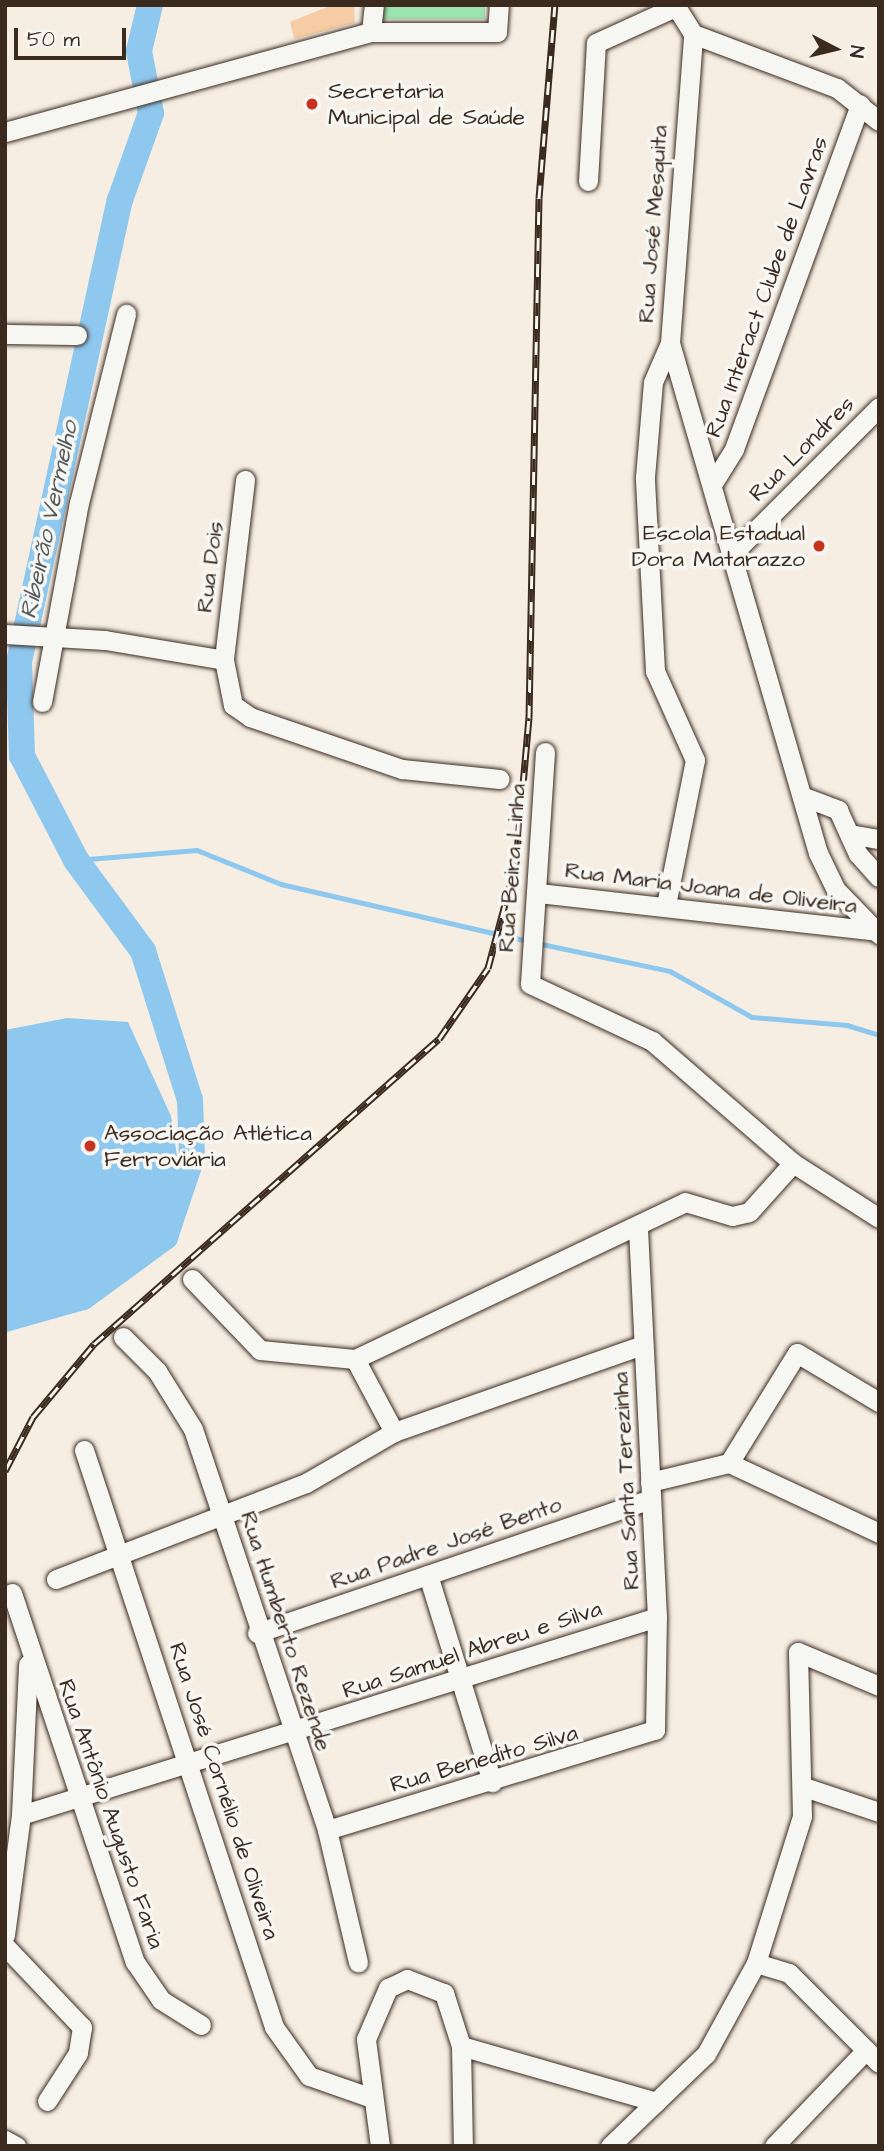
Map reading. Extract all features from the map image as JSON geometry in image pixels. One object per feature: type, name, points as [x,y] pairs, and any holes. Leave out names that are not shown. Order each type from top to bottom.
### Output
[{"type":"street","points":[[371,32],[374,5]]},
{"type":"street","points":[[5,132],[371,32],[497,32],[499,5]]},
{"type":"street","points":[[588,181],[596,43],[675,6],[693,34],[837,88],[879,121]]},
{"type":"street","name":"Rua José Mesquita","points":[[666,905],[695,768],[655,671],[645,577],[653,382],[670,343],[693,34]]},
{"type":"street","name":"Rua Interact Clube de Lavras","points":[[713,483],[734,449],[860,104]]},
{"type":"street","points":[[42,702],[50,635],[126,314]]},
{"type":"street","points":[[5,334],[77,335]]},
{"type":"street","points":[[670,343],[827,876],[878,932]]},
{"type":"street","name":"Rua Londres","points":[[731,555],[879,407]]},
{"type":"street","name":"Rua Dois","points":[[245,480],[224,660],[227,693],[250,718],[402,769],[499,779]]},
{"type":"street","points":[[10,634],[50,635],[224,660]]},
{"type":"street","name":"Rua Beira Linha","points":[[545,752],[532,986],[652,1041],[793,1163]]},
{"type":"street","points":[[802,796],[830,802],[879,877]]},
{"type":"street","points":[[850,835],[879,839]]},
{"type":"street","name":"Rua Maria Joana de Oliveira","points":[[539,893],[666,905],[878,932]]},
{"type":"street","points":[[192,1279],[260,1350],[355,1359],[685,1202],[743,1215],[793,1163],[879,1218]]},
{"type":"street","name":"Rua Santa Terezinha","points":[[638,1226],[657,1617],[653,1733]]},
{"type":"street","name":"Rua Humberto Rezende","points":[[123,1337],[179,1401],[222,1517],[257,1633],[327,1830],[358,1962]]},
{"type":"street","points":[[56,1579],[306,1483],[394,1432],[643,1345]]},
{"type":"street","points":[[879,1402],[800,1352],[788,1361],[729,1463],[879,1533]]},
{"type":"street","points":[[355,1359],[394,1432]]},
{"type":"street","name":"Rua José Cornélio de Oliveira","points":[[84,1450],[286,2051],[325,2087],[372,2098]]},
{"type":"street","name":"Rua Padre José Bento","points":[[257,1633],[428,1575],[650,1490],[729,1463]]},
{"type":"street","points":[[428,1575],[492,1782]]},
{"type":"street","name":"Rua Antônio Augusto Faria","points":[[12,1592],[28,1650],[147,1985],[201,2025]]},
{"type":"street","name":"Rua Samuel Abreu e Silva","points":[[21,1815],[81,1800],[657,1617]]},
{"type":"street","points":[[5,1935],[21,1815],[28,1650]]},
{"type":"street","points":[[610,2146],[706,2054],[756,1963],[802,1816],[804,1787],[798,1652],[879,1686]]},
{"type":"street","name":"Rua Benedito Silva","points":[[327,1830],[653,1733]]},
{"type":"street","points":[[804,1787],[879,1812]]},
{"type":"street","points":[[5,1946],[83,2033],[78,2053],[47,2101]]},
{"type":"street","points":[[756,1963],[789,1973],[872,2057],[774,2146]]},
{"type":"street","points":[[380,2146],[366,2039],[388,1987],[407,1979],[444,1993],[461,2046],[463,2146]]},
{"type":"street","points":[[461,2046],[656,2102]]},
{"type":"street","points":[[5,2140],[16,2146]]},
{"type":"green space","points":[[383,5],[485,5],[485,19],[383,19]]},
{"type":"water","name":"Associação Atlética Ferroviária","points":[[67,1018],[128,1022],[171,1116],[180,1176],[158,1234],[93,1283],[5,1309],[5,1030]]},
{"type":"building","points":[[332,5],[354,5],[355,23],[294,39],[290,22]]},
{"type":"waterway","name":"Ribeirão Vermelho","points":[[5,1319],[83,1297],[165,1237],[192,1157],[190,1100],[143,951],[76,860],[22,756],[19,662],[120,200],[151,113],[139,51],[150,5]]},
{"type":"waterway","points":[[76,860],[197,850],[281,884],[528,941]]},
{"type":"waterway","points":[[537,943],[670,971],[752,1017],[847,1025],[879,1035]]},
{"type":"railway","points":[[5,1471],[33,1417],[94,1344],[439,1039],[488,968],[516,863],[529,718],[539,198],[555,5]]},
{"type":"place","name":"Secretaria Municipal de Saúde","points":[[312,104]]},
{"type":"place","name":"Escola Estadual Dora Matarazzo","points":[[819,546]]},
{"type":"place","name":"Associação Atlética Ferroviária","points":[[90,1146]]}]
